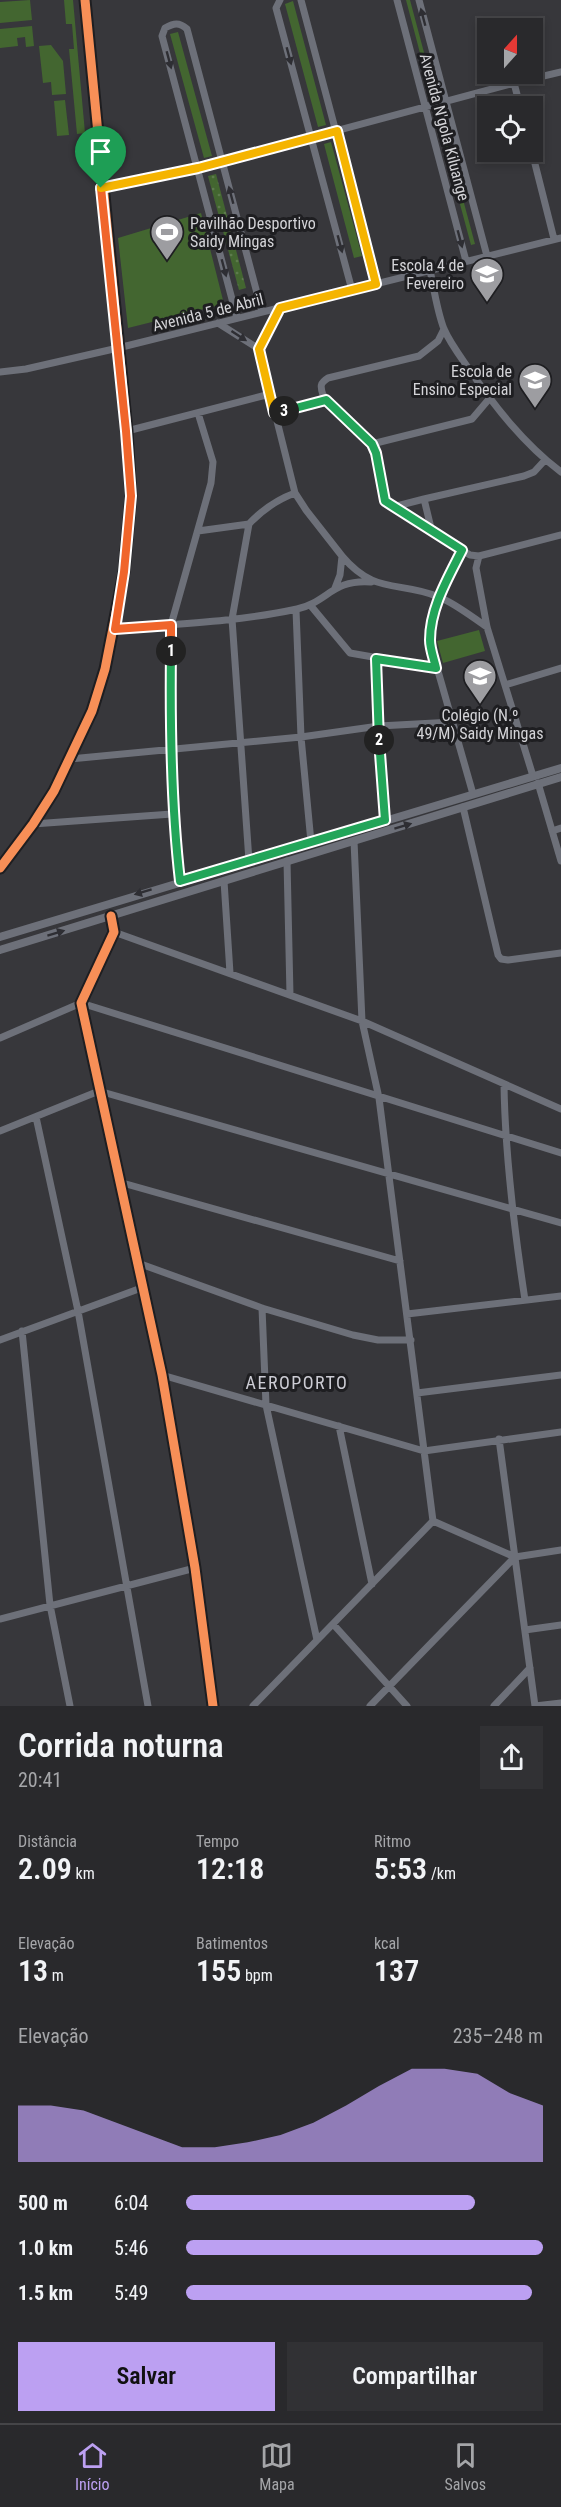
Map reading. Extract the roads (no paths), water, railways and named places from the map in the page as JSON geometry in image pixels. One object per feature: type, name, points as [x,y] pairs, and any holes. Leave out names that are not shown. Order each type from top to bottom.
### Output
[{"type":"street","points":[[0,868],[33,824],[70,759],[92,711],[115,629],[124,572],[131,496],[85,0]]},
{"type":"street","points":[[280,0],[276,8],[352,290]]},
{"type":"street","points":[[301,0],[376,284]]},
{"type":"street","name":"Avenida N'gola Kiluange","points":[[397,0],[466,261]]},
{"type":"street","name":"Avenida N'gola Kiluange","points":[[419,0],[487,256]]},
{"type":"street","points":[[237,318],[162,36],[165,28],[172,24],[181,24],[188,29],[262,312]]},
{"type":"street","points":[[543,76],[561,72]]},
{"type":"street","points":[[101,188],[223,162],[510,84]]},
{"type":"street","points":[[534,162],[558,239]]},
{"type":"street","name":"Avenida 5 de Abril","points":[[0,372],[26,369],[118,348],[558,239]]},
{"type":"street","points":[[430,270],[444,329],[489,399],[545,460],[561,472]]},
{"type":"street","points":[[280,308],[259,349],[296,493],[306,510],[342,556],[355,571],[372,582]]},
{"type":"street","points":[[218,323],[259,349]]},
{"type":"street","points":[[444,329],[438,341],[419,356],[328,378],[322,382],[320,387],[326,400],[372,444],[376,453],[385,501],[470,555],[479,556],[561,535]]},
{"type":"street","points":[[126,431],[270,394]]},
{"type":"street","points":[[372,444],[472,419],[489,399]]},
{"type":"street","points":[[274,413],[326,400]]},
{"type":"street","points":[[180,881],[172,814],[171,625],[211,483],[213,462],[198,413]]},
{"type":"street","points":[[393,507],[524,476],[534,472],[545,460]]},
{"type":"street","points":[[249,861],[232,619],[249,524],[263,509],[280,498],[296,493]]},
{"type":"street","points":[[424,499],[432,532]]},
{"type":"street","points":[[198,531],[249,524]]},
{"type":"street","points":[[462,550],[439,597],[430,643],[473,794]]},
{"type":"street","points":[[335,588],[340,575],[342,556]]},
{"type":"street","points":[[479,556],[476,568],[487,627],[561,861]]},
{"type":"street","points":[[115,629],[232,619],[296,610],[311,606],[335,588],[358,581],[439,597],[487,627]]},
{"type":"street","points":[[311,606],[350,653],[436,668]]},
{"type":"street","points":[[296,610],[301,737],[311,842]]},
{"type":"street","points":[[376,659],[385,820]]},
{"type":"street","points":[[505,685],[561,668]]},
{"type":"street","points":[[70,759],[301,737],[379,726],[453,722]]},
{"type":"street","points":[[0,950],[463,807],[561,768]]},
{"type":"street","points":[[0,936],[473,794],[535,780],[561,777]]},
{"type":"street","points":[[463,807],[498,955],[501,959],[508,960],[561,953]]},
{"type":"street","points":[[33,824],[172,814]]},
{"type":"street","points":[[552,831],[561,828]]},
{"type":"street","points":[[354,841],[362,1022],[379,1098],[433,1521]]},
{"type":"street","points":[[287,861],[290,995]]},
{"type":"street","points":[[224,880],[230,974]]},
{"type":"street","points":[[111,916],[114,932],[81,1003],[162,1375],[195,1568],[213,1706]]},
{"type":"street","points":[[114,932],[362,1022],[561,1109]]},
{"type":"street","points":[[0,1038],[81,1003],[561,1153]]},
{"type":"street","points":[[504,1084],[505,1136],[511,1209],[525,1300]]},
{"type":"street","points":[[0,1131],[99,1091],[561,1223]]},
{"type":"street","points":[[36,1117],[78,1311],[148,1706]]},
{"type":"street","points":[[119,1182],[400,1261]]},
{"type":"street","points":[[138,1263],[262,1308],[378,1340],[411,1340]]},
{"type":"street","points":[[0,1340],[144,1287]]},
{"type":"street","points":[[406,1314],[561,1296]]},
{"type":"street","points":[[262,1308],[266,1405],[318,1640]]},
{"type":"street","points":[[22,1331],[51,1605],[70,1706]]},
{"type":"street","points":[[162,1375],[424,1451],[561,1432]]},
{"type":"street","points":[[417,1393],[561,1375]]},
{"type":"street","points":[[339,1426],[372,1584]]},
{"type":"street","points":[[499,1439],[535,1706],[561,1703]]},
{"type":"street","points":[[253,1706],[433,1521]]},
{"type":"street","points":[[433,1521],[515,1557],[561,1550]]},
{"type":"street","points":[[370,1706],[515,1557]]},
{"type":"street","points":[[0,1619],[195,1568]]},
{"type":"street","points":[[333,1624],[407,1706]]},
{"type":"street","points":[[525,1630],[561,1625]]},
{"type":"street","points":[[494,1706],[530,1668]]},
{"type":"place","name":"Pavilhão Desportivo Saidy Mingas","points":[[167,261]]},
{"type":"place","name":"Escola 4 de Fevereiro","points":[[487,303]]},
{"type":"place","name":"Escola de Ensino Especial","points":[[535,409]]},
{"type":"place","name":"Colégio (N.º 49/M) Saidy Mingas","points":[[480,705]]},
{"type":"district","name":"AEROPORTO","points":[[297,1383]]}]
